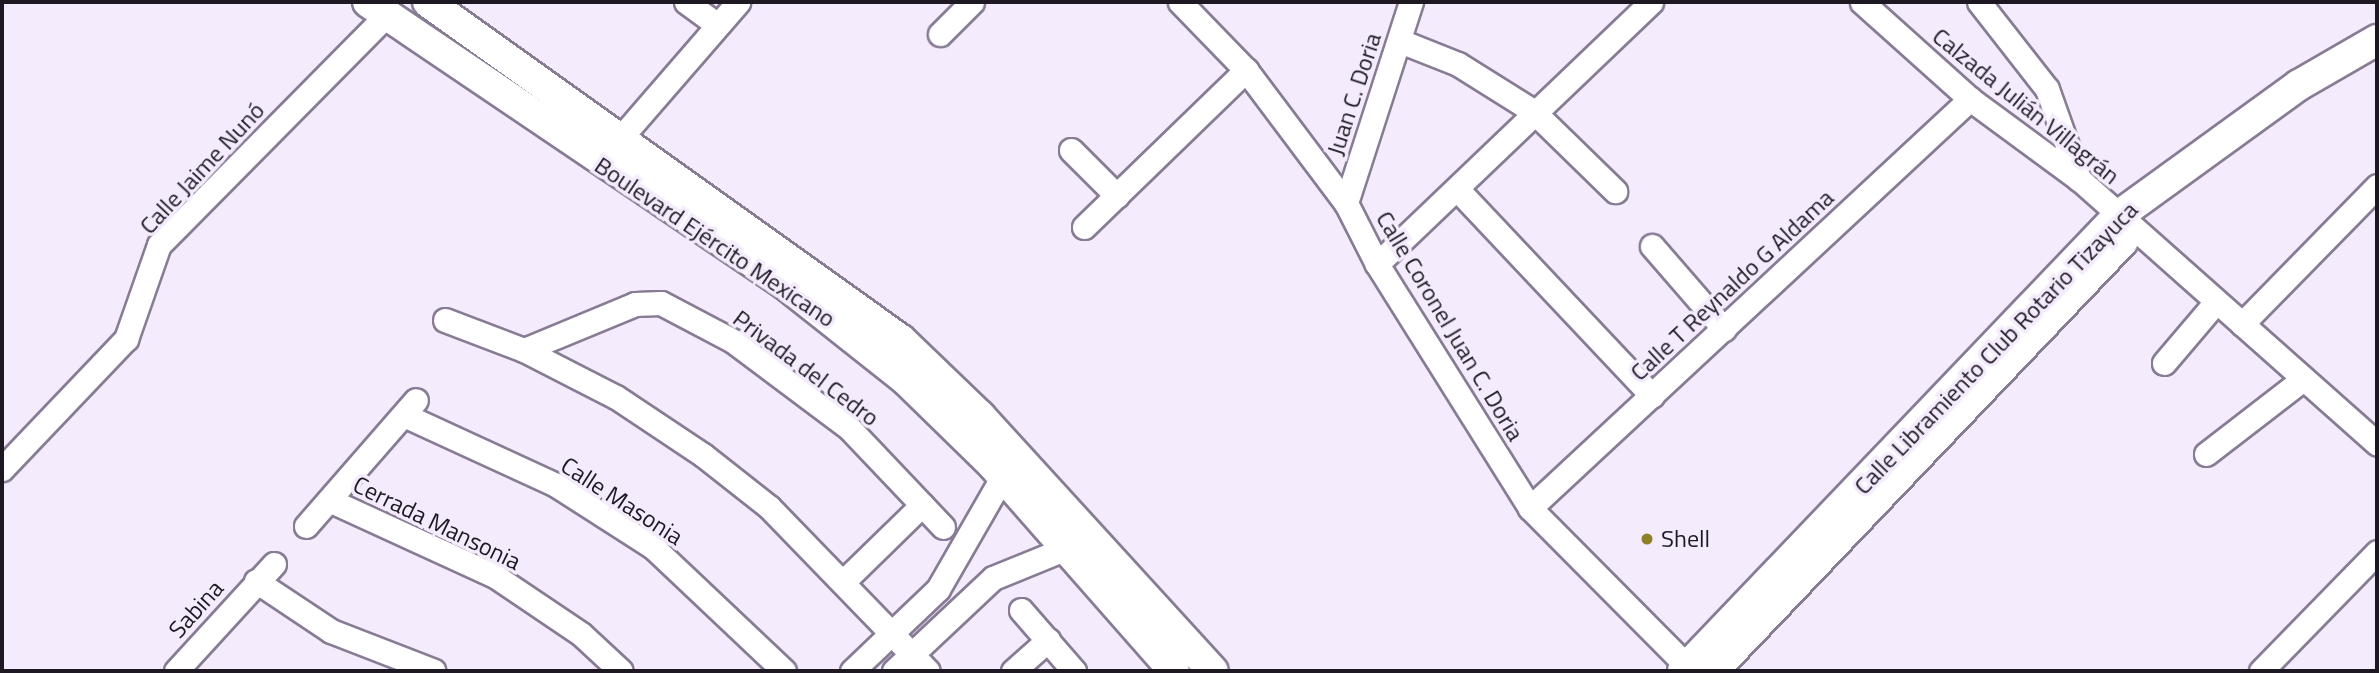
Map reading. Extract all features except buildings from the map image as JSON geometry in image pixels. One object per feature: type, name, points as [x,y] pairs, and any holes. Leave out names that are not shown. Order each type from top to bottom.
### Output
[{"type":"main road","name":"Boulevard Ejército Mexicano","points":[[428,2],[621,135],[901,340],[980,416],[1213,671]]},
{"type":"main road","name":"Boulevard Ejército Mexicano","points":[[377,8],[600,164],[805,300],[906,380],[1003,476],[1174,671]]},
{"type":"main road","name":"Calle Libramiento Club Rotario Tizayuca","points":[[1709,668],[2126,223],[2299,85],[2377,40]]},
{"type":"main road","name":"Calle Libramiento Club Rotario Tizayuca","points":[[2126,223],[2288,114],[2377,64]]},
{"type":"street","points":[[686,2],[718,25]]},
{"type":"street","points":[[600,164],[621,135],[738,2]]},
{"type":"street","points":[[940,34],[972,2]]},
{"type":"street","name":"Calle Coronel Juan C. Doria","points":[[1180,2],[1246,70],[1346,203],[1377,264],[1530,508],[1709,668]]},
{"type":"street","name":"Juan C. Doria","points":[[1346,203],[1400,41],[1410,2]]},
{"type":"street","points":[[1377,264],[1458,190],[1533,111],[1650,2]]},
{"type":"street","name":"Calzada Julián Villagrán","points":[[1862,2],[1970,99],[2079,179],[2377,444]]},
{"type":"street","points":[[1979,2],[2047,89],[2079,179]]},
{"type":"street","name":"Calle Jaime Nunó","points":[[2,469],[126,339],[159,245],[377,8]]},
{"type":"street","points":[[1400,41],[1458,64],[1533,111],[1615,191]]},
{"type":"street","points":[[1084,227],[1246,70]]},
{"type":"street","name":"Calle T Reynaldo G Aldama","points":[[1530,508],[1970,99]]},
{"type":"street","points":[[1071,150],[1117,196]]},
{"type":"street","points":[[1458,190],[1652,396]]},
{"type":"street","points":[[2242,324],[2374,196]]},
{"type":"street","points":[[1652,246],[1724,329]]},
{"type":"street","points":[[2164,363],[2216,302]]},
{"type":"street","name":"Privada del Cedro","points":[[524,350],[635,304],[661,303],[733,341],[850,429],[943,527]]},
{"type":"street","points":[[445,320],[524,350],[616,397],[704,455],[844,581],[921,663]]},
{"type":"street","points":[[2206,454],[2303,379]]},
{"type":"street","name":"Calle Masonia","points":[[329,500],[410,408],[556,485],[654,548],[784,671]]},
{"type":"street","points":[[852,671],[894,634],[938,589],[965,549],[1003,476]]},
{"type":"street","points":[[306,526],[329,500]]},
{"type":"street","name":"Cerrada Mansonia","points":[[329,500],[495,576],[581,634],[621,671]]},
{"type":"street","points":[[844,581],[922,505]]},
{"type":"street","points":[[894,671],[921,663],[958,611],[993,578],[1067,548]]},
{"type":"street","points":[[965,549],[993,578]]},
{"type":"street","points":[[2275,666],[2377,552]]},
{"type":"street","name":"Sabina","points":[[183,668],[256,581],[274,564]]},
{"type":"street","points":[[256,581],[331,631],[434,671]]},
{"type":"street","points":[[938,589],[958,611]]},
{"type":"street","points":[[1021,610],[1074,671]]},
{"type":"street","points":[[1013,671],[1048,640]]},
{"type":"place","name":"Shell","points":[[1647,539]]}]
